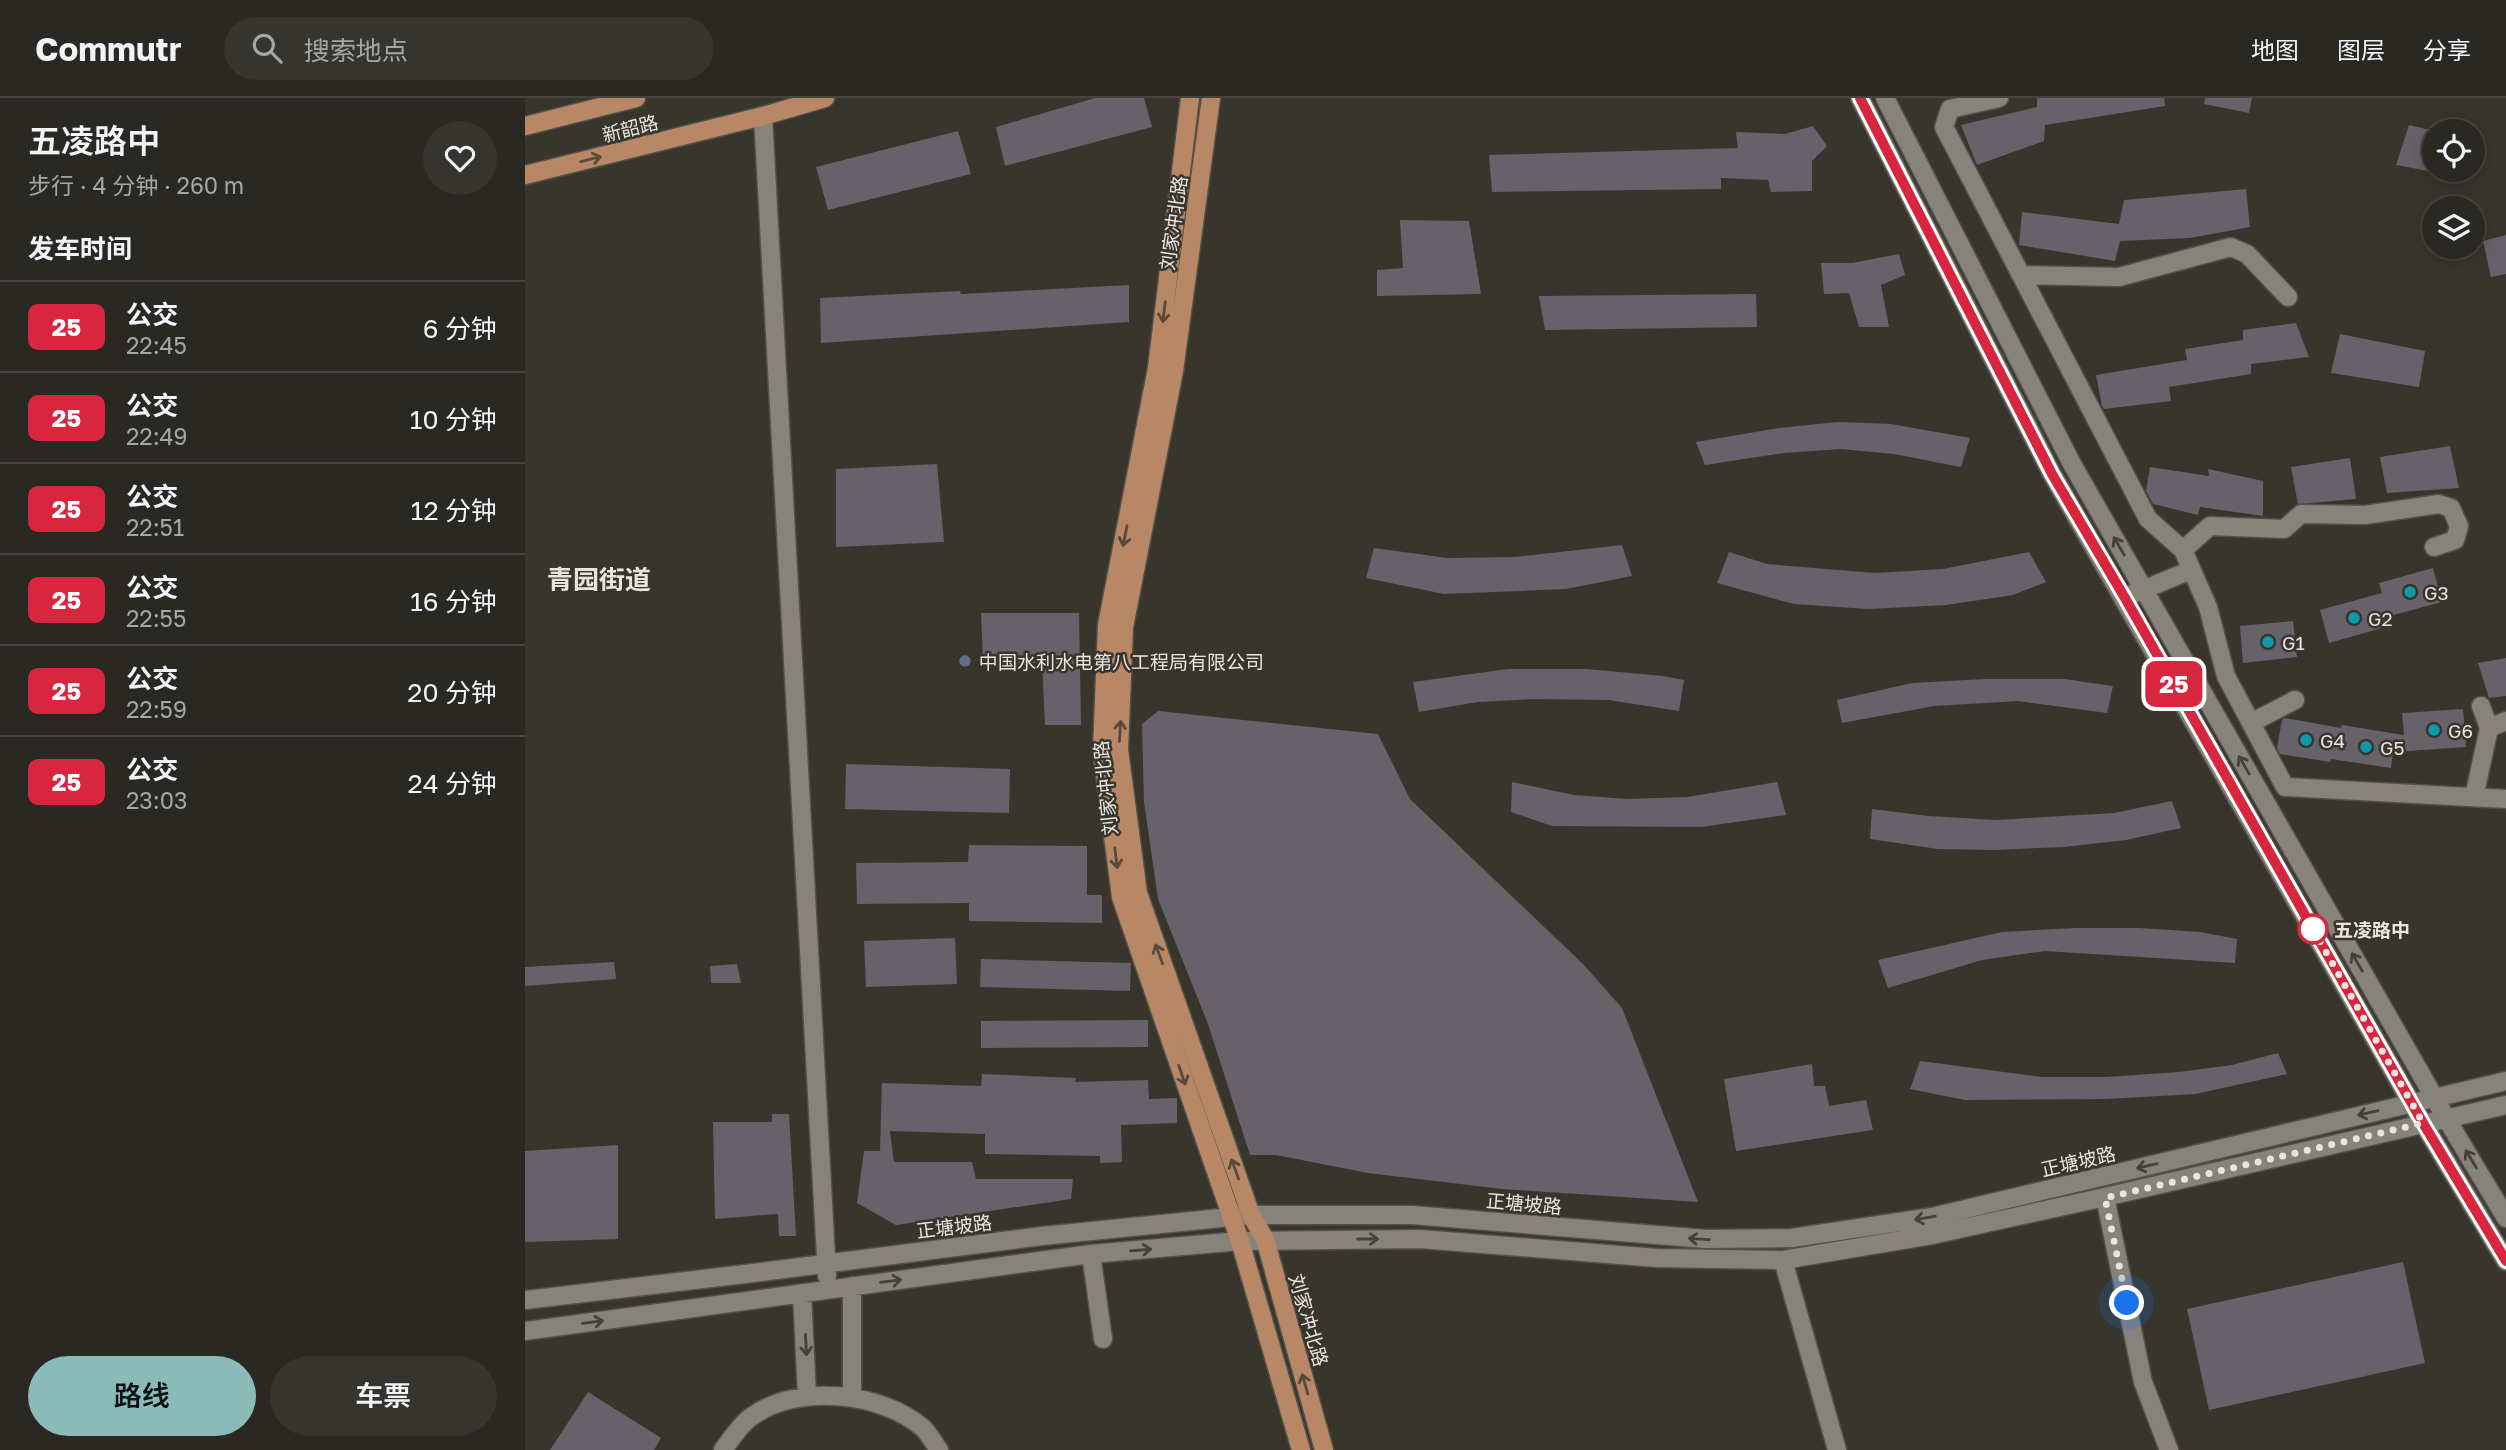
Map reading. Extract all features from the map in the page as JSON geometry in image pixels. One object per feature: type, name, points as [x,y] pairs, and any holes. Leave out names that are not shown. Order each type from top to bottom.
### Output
[{"type":"main road","name":"新韶路","points":[[525,126],[636,98]]},
{"type":"main road","name":"新韶路","points":[[525,175],[825,98]]},
{"type":"main road","name":"刘家冲北路","points":[[1190,98],[1157,368],[1107,625],[1102,751],[1121,897],[1240,1241],[1301,1450]]},
{"type":"main road","name":"刘家冲北路","points":[[1211,98],[1174,371],[1124,627],[1119,750],[1138,893],[1251,1215],[1265,1240],[1324,1450]]},
{"type":"street","points":[[1860,98],[2052,474],[2423,1123],[2506,1261]]},
{"type":"street","points":[[1885,98],[2072,464],[2434,1098],[2506,1218]]},
{"type":"street","points":[[1999,98],[1950,109],[1944,127],[2148,519],[2183,551],[2207,607],[2226,676],[2285,787],[2506,799]]},
{"type":"street","points":[[763,116],[828,1289]]},
{"type":"street","points":[[2022,275],[2119,277],[2231,247],[2247,254],[2288,297]]},
{"type":"street","points":[[2183,551],[2210,526],[2284,529],[2301,514],[2365,515],[2439,504],[2452,508],[2459,526],[2455,540],[2434,547]]},
{"type":"street","points":[[2125,598],[2191,569]]},
{"type":"street","points":[[2251,723],[2295,700]]},
{"type":"street","points":[[2474,797],[2498,724],[2481,706]]},
{"type":"street","name":"正塘坡路","points":[[525,1300],[1042,1236],[1251,1215],[1412,1215],[1706,1240],[1793,1238],[1932,1217],[2506,1081]]},
{"type":"street","points":[[525,1331],[1091,1254],[1240,1241],[1420,1240],[1657,1258],[1783,1260],[1932,1235],[2105,1198],[2506,1105]]},
{"type":"street","points":[[2105,1198],[2143,1382],[2169,1450]]},
{"type":"street","points":[[1091,1254],[1103,1339]]},
{"type":"street","points":[[1783,1260],[1837,1450]]},
{"type":"street","points":[[852,1286],[852,1397]]},
{"type":"street","points":[[802,1293],[807,1397]]},
{"type":"street","points":[[723,1450],[750,1417],[777,1404],[807,1397],[852,1397],[878,1403],[903,1414],[925,1430],[939,1450]]},
{"type":"building","points":[[1095,98],[1144,98],[1152,127],[1005,166],[996,127]]},
{"type":"building","points":[[2037,98],[2164,98],[2165,106],[2045,125],[2044,141],[1977,165],[1961,125],[2037,107]]},
{"type":"building","points":[[2205,98],[2252,98],[2249,113],[2204,104]]},
{"type":"building","points":[[2409,125],[2422,128],[2422,170],[2396,165]]},
{"type":"building","points":[[1813,126],[1827,146],[1812,161],[1812,191],[1771,192],[1768,180],[1721,178],[1721,189],[1492,192],[1489,155],[1738,148],[1736,132],[1785,134]]},
{"type":"building","points":[[958,131],[971,174],[828,210],[816,167]]},
{"type":"building","points":[[2246,189],[2250,227],[2190,238],[2120,241],[2115,261],[2019,245],[2022,212],[2119,224],[2124,200]]},
{"type":"building","points":[[1400,220],[1469,221],[1481,294],[1377,296],[1377,270],[1403,268]]},
{"type":"building","points":[[2506,235],[2506,274],[2491,277],[2485,240]]},
{"type":"building","points":[[1899,254],[1905,275],[1881,285],[1889,327],[1859,327],[1849,293],[1824,294],[1821,263],[1852,263]]},
{"type":"building","points":[[1129,285],[1129,322],[821,343],[820,298]]},
{"type":"building","points":[[1756,294],[1757,327],[1545,330],[1539,296]]},
{"type":"building","points":[[2296,323],[2309,357],[2251,364],[2251,374],[2169,387],[2171,401],[2104,409],[2102,406],[2096,375],[2187,360],[2185,349],[2243,340],[2243,330]]},
{"type":"building","points":[[2340,334],[2425,351],[2419,387],[2331,373]]},
{"type":"building","points":[[1838,422],[1891,424],[1970,438],[1961,467],[1894,454],[1841,449],[1784,453],[1705,465],[1696,442],[1779,428]]},
{"type":"building","points":[[2450,446],[2459,488],[2387,493],[2380,457]]},
{"type":"building","points":[[2350,458],[2356,499],[2298,504],[2291,467]]},
{"type":"building","points":[[937,464],[944,542],[836,547],[836,469]]},
{"type":"building","points":[[2150,467],[2209,476],[2208,469],[2263,481],[2263,516],[2200,507],[2198,515],[2153,504],[2146,491]]},
{"type":"building","points":[[1622,545],[1632,576],[1566,589],[1444,594],[1366,578],[1374,548],[1447,558],[1514,557]]},
{"type":"building","points":[[1729,552],[1767,564],[1875,573],[1943,569],[2029,552],[2046,582],[2013,595],[1946,605],[1869,609],[1794,604],[1717,583]]},
{"type":"building","points":[[2433,568],[2442,602],[2386,617],[2389,626],[2329,643],[2320,610],[2382,593],[2379,583]]},
{"type":"building","points":[[981,613],[1079,613],[1081,725],[1045,725],[1042,663],[983,663]]},
{"type":"building","name":"G1","points":[[2293,621],[2297,657],[2243,663],[2240,626]]},
{"type":"building","points":[[2506,658],[2506,696],[2489,698],[2478,663]]},
{"type":"building","points":[[1508,669],[1587,669],[1684,680],[1679,711],[1609,700],[1533,699],[1478,702],[1419,712],[1413,682]]},
{"type":"building","points":[[2064,679],[2113,686],[2107,713],[2018,701],[1934,706],[1842,723],[1837,700],[1912,683]]},
{"type":"building","points":[[2463,709],[2466,747],[2393,752],[2391,768],[2280,754],[2277,748],[2284,718],[2404,735],[2402,713]]},
{"type":"building","points":[[1158,711],[1378,734],[1410,799],[1583,964],[1622,1008],[1698,1202],[1502,1189],[1368,1173],[1276,1155],[1250,1155],[1208,1024],[1158,899],[1144,802],[1142,724]]},
{"type":"building","points":[[846,764],[1010,769],[1009,813],[845,809]]},
{"type":"building","points":[[1512,782],[1574,795],[1628,799],[1687,797],[1777,782],[1786,815],[1701,827],[1552,826],[1511,812]]},
{"type":"building","points":[[2172,801],[2181,828],[2126,840],[2064,847],[1994,850],[1938,849],[1870,839],[1872,809],[1996,820],[2114,813]]},
{"type":"building","points":[[969,845],[1087,846],[1087,895],[1102,895],[1102,923],[969,921],[969,903],[857,904],[856,863],[968,862]]},
{"type":"building","points":[[2075,928],[2200,932],[2237,939],[2235,963],[2045,951],[1982,960],[1888,988],[1878,960],[2002,932]]},
{"type":"building","points":[[955,938],[957,984],[866,987],[864,941]]},
{"type":"building","points":[[981,959],[1131,963],[1130,991],[980,987]]},
{"type":"building","points":[[614,962],[616,979],[525,986],[525,967]]},
{"type":"building","points":[[737,964],[741,983],[711,983],[710,966]]},
{"type":"building","points":[[1148,1020],[1148,1047],[981,1048],[981,1021]]},
{"type":"building","points":[[2278,1053],[2287,1074],[2195,1094],[2106,1099],[1965,1100],[1910,1089],[1920,1061],[2042,1077],[2107,1077],[2232,1065]]},
{"type":"building","points":[[1812,1064],[1814,1086],[1825,1086],[1829,1106],[1866,1100],[1873,1130],[1736,1151],[1724,1079]]},
{"type":"building","points":[[982,1074],[1076,1078],[1075,1082],[1148,1080],[1149,1099],[1177,1098],[1177,1123],[1121,1125],[1122,1162],[1100,1163],[1100,1156],[985,1154],[985,1134],[890,1131],[894,1162],[972,1162],[976,1179],[1073,1179],[1071,1199],[896,1225],[857,1203],[864,1151],[880,1151],[882,1083],[981,1086]]},
{"type":"building","points":[[772,1114],[789,1114],[796,1236],[779,1236],[778,1214],[715,1219],[713,1122],[772,1122]]},
{"type":"building","points":[[618,1145],[618,1239],[525,1242],[525,1151]]},
{"type":"building","points":[[2403,1262],[2425,1363],[2209,1410],[2187,1309]]},
{"type":"building","points":[[588,1392],[661,1438],[654,1450],[550,1450]]},
{"type":"bus line","name":"25","points":[[1860,98],[2052,474],[2423,1123],[2506,1261]]},
{"type":"place","name":"G3","points":[[2410,592]]},
{"type":"place","name":"G2","points":[[2354,618]]},
{"type":"place","name":"G1","points":[[2268,642]]},
{"type":"place","name":"中国水利水电第八工程局有限公司","points":[[965,661]]},
{"type":"place","name":"G6","points":[[2434,730]]},
{"type":"place","name":"G4","points":[[2306,740]]},
{"type":"place","name":"G5","points":[[2366,747]]},
{"type":"place","name":"五凌路中","points":[[2313,929]]},
{"type":"district","name":"青园街道","points":[[599,579]]},
{"type":"route","points":[[2127,1303],[2105,1198],[2423,1123],[2313,929]]}]
